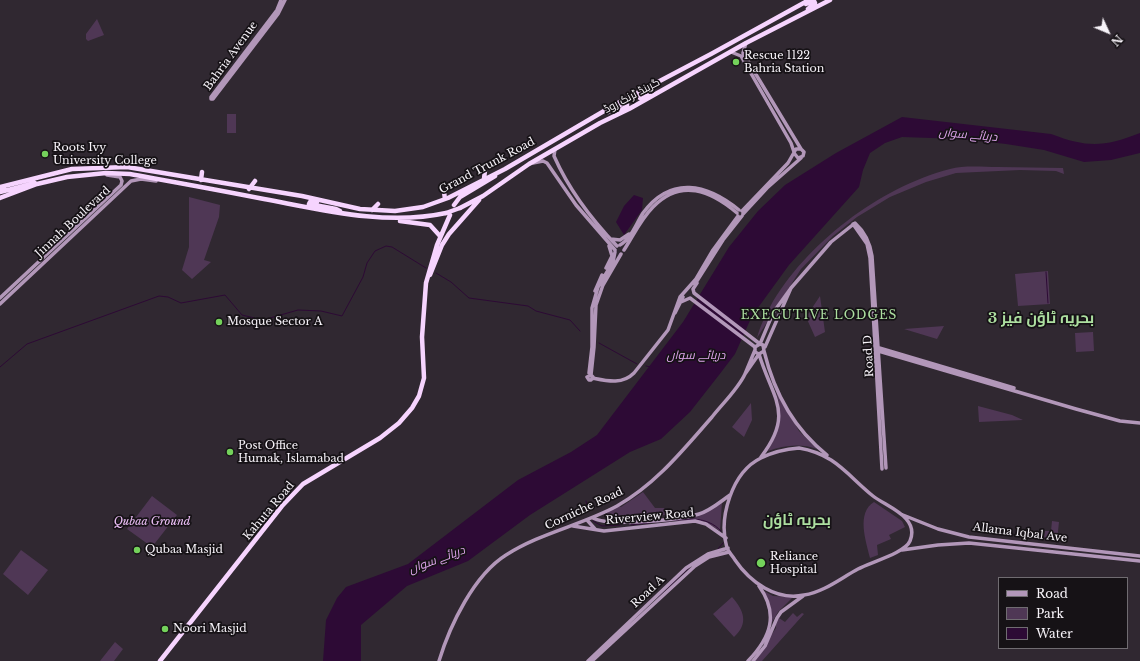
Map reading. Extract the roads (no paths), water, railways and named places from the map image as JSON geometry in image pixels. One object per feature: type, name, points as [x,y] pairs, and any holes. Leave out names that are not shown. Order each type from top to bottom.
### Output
[{"type":"highway","name":"Grand Trunk Road","points":[[0,187],[72,169],[127,167],[249,189],[302,196],[346,207],[372,210],[407,210],[429,206],[505,169],[595,116],[809,0]]},
{"type":"highway","name":"گرینڈ ٹرنک روڈ","points":[[448,214],[483,196],[529,164],[600,123],[629,109],[746,43],[830,0]]},
{"type":"highway","points":[[790,21],[815,3],[814,1],[798,6]]},
{"type":"highway","points":[[673,74],[640,94],[640,97],[642,98],[666,85],[676,82]]},
{"type":"highway","points":[[595,116],[605,114],[625,102],[627,103],[627,106],[600,123]]},
{"type":"highway","points":[[454,205],[460,197],[505,169]]},
{"type":"highway","points":[[484,179],[486,170],[492,175]]},
{"type":"highway","points":[[201,180],[202,172]]},
{"type":"highway","name":"Grand Trunk Road","points":[[0,198],[43,183],[67,177],[93,174],[130,174],[344,213],[391,219],[420,218],[448,214]]},
{"type":"highway","points":[[32,178],[2,189],[0,192],[30,184],[43,183]]},
{"type":"highway","points":[[249,189],[256,182],[260,190]]},
{"type":"highway","points":[[263,199],[268,198],[297,203],[299,202],[298,199],[268,192]]},
{"type":"highway","points":[[444,192],[445,199]]},
{"type":"highway","name":"Kahuta Road","points":[[426,283],[442,246],[449,234],[467,212],[483,196]]},
{"type":"highway","points":[[344,213],[336,209],[311,205],[309,202],[318,202],[346,207]]},
{"type":"highway","points":[[372,210],[378,204]]},
{"type":"highway","name":"Kahuta Road","points":[[160,661],[277,512],[298,489],[303,484],[380,438],[399,423],[412,408],[419,396],[424,378],[422,337],[426,283],[431,262],[448,214]]},
{"type":"highway","points":[[391,219],[410,223],[430,224],[440,236]]},
{"type":"main road","name":"Bahria Avenue","points":[[281,0],[277,10],[210,97],[211,99],[213,99],[278,14],[285,0]]},
{"type":"main road","points":[[746,43],[744,53],[804,152],[802,157],[740,213],[693,291],[695,295],[760,344],[764,349],[783,400],[793,420],[812,443],[832,459]]},
{"type":"main road","points":[[730,52],[741,56],[792,143],[797,157],[802,157]]},
{"type":"main road","points":[[555,149],[554,156],[568,183],[609,241],[611,258],[596,285],[594,290],[596,294]]},
{"type":"main road","points":[[675,313],[676,305],[680,297],[696,279],[713,250],[740,213],[788,163],[794,152],[797,149],[801,149]]},
{"type":"main road","points":[[529,164],[540,161],[546,163],[576,205],[609,241],[623,252]]},
{"type":"main road","name":"Jinnah Boulevard","points":[[0,304],[48,255],[121,185],[121,179],[113,176],[93,174]]},
{"type":"main road","name":"Jinnah Boulevard","points":[[0,298],[131,181],[136,179],[169,181]]},
{"type":"main road","points":[[590,376],[592,347],[591,313],[596,294],[600,282],[614,259],[616,248],[625,241],[643,214],[657,199],[680,188],[696,188],[710,191],[725,199],[740,213]]},
{"type":"main road","points":[[590,376],[594,347],[596,305],[603,285],[652,207],[666,197],[691,190],[709,194],[740,213]]},
{"type":"main road","points":[[108,197],[112,199]]},
{"type":"main road","name":"Road D","points":[[791,288],[831,242],[854,223],[869,249],[884,468]]},
{"type":"main road","points":[[609,241],[620,240],[632,231]]},
{"type":"main road","points":[[616,248],[623,252]]},
{"type":"main road","points":[[590,376],[618,382],[627,379],[652,351],[670,327],[675,313],[687,291],[697,283]]},
{"type":"main road","points":[[745,374],[755,349],[760,344],[773,313],[791,288]]},
{"type":"main road","points":[[745,374],[764,349],[791,288]]},
{"type":"main road","points":[[681,302],[687,298],[691,299],[750,343],[759,354],[777,402],[779,423],[776,436],[761,458],[742,474],[730,495],[725,520],[728,550],[745,574],[767,590],[786,595],[804,595]]},
{"type":"main road","points":[[755,339],[760,338],[763,335]]},
{"type":"main road","points":[[876,349],[1120,421],[1140,424]]},
{"type":"main road","name":"Corniche Road","points":[[439,661],[461,608],[477,585],[498,560],[507,554],[593,518],[636,495],[663,472],[723,404],[745,374]]},
{"type":"main road","points":[[761,458],[783,449],[799,448],[811,450],[832,459]]},
{"type":"main road","name":"Allama Iqbal Ave","points":[[832,459],[849,472],[874,497],[902,514],[938,529],[970,537],[1140,556]]},
{"type":"main road","name":"Riverview Road","points":[[593,518],[606,521],[627,522],[689,516],[708,510],[730,495]]},
{"type":"main road","name":"Riverview Road","points":[[604,512],[604,518],[606,521]]},
{"type":"main road","points":[[901,550],[908,545],[912,533],[910,525],[902,514]]},
{"type":"main road","name":"Riverview Road","points":[[587,520],[595,529]]},
{"type":"main road","name":"Riverview Road","points":[[571,526],[604,531],[628,530],[695,521],[706,524],[726,538]]},
{"type":"main road","name":"Allama Iqbal Ave","points":[[804,595],[823,589],[870,563],[901,550],[938,544],[969,544],[1140,561]]},
{"type":"main road","name":"Road A","points":[[588,661],[686,568],[708,554],[728,550]]},
{"type":"main road","name":"Road A","points":[[592,661],[695,566],[709,557],[728,550]]},
{"type":"main road","points":[[748,661],[764,642],[771,624],[771,613],[768,600],[758,584]]},
{"type":"main road","points":[[752,661],[765,646],[781,612],[804,595]]},
{"type":"water","name":"دریائے سواں","points":[[902,117],[1051,134],[1064,139],[1086,144],[1116,141],[1140,133],[1140,153],[1111,160],[1084,162],[1044,150],[961,139],[902,137],[885,143],[870,153],[863,170],[859,187],[789,265],[752,316],[735,354],[690,412],[661,439],[630,452],[530,515],[468,561],[407,586],[361,625],[361,661],[323,661],[326,620],[337,598],[346,587],[408,564],[518,480],[571,452],[597,435],[683,322],[729,247],[758,211],[785,185],[836,153]]},
{"type":"water","points":[[634,195],[643,198],[642,210],[624,235],[616,222],[624,206]]},
{"type":"waterway","points":[[0,367],[27,344],[159,296],[168,297],[181,303],[225,295],[242,315],[263,320],[298,310],[321,311],[342,316],[363,277],[367,263],[375,251],[386,246],[392,247],[426,268]]},
{"type":"waterway","points":[[1046,272],[1048,303]]},
{"type":"waterway","points":[[436,273],[451,282],[469,298],[528,306],[536,311],[570,320],[580,331]]},
{"type":"waterway","points":[[599,343],[637,364]]},
{"type":"waterway","points":[[646,366],[651,367]]},
{"type":"waterway","points":[[586,501],[587,505]]},
{"type":"waterway","points":[[667,521],[688,519],[702,520],[709,522],[721,531]]},
{"type":"waterway","points":[[593,521],[602,526],[620,525]]},
{"type":"waterway","points":[[631,525],[656,522]]},
{"type":"waterway","points":[[718,549],[723,543]]},
{"type":"waterway","points":[[658,597],[690,567]]},
{"type":"place","name":"Rescue 1122 Bahria Station","points":[[736,62]]},
{"type":"place","name":"Roots Ivy University College","points":[[45,154]]},
{"type":"place","name":"Mosque Sector A","points":[[219,322]]},
{"type":"place","name":"Post Office Humak, Islamabad","points":[[230,452]]},
{"type":"place","name":"Qubaa Masjid","points":[[137,550]]},
{"type":"place","name":"Reliance Hospital","points":[[761,563]]},
{"type":"place","name":"Noori Masjid","points":[[165,629]]},
{"type":"district","name":"EXECUTIVE LODGES","points":[[819,316]]},
{"type":"district","name":"بحریہ ٹاؤن فیز 3","points":[[1041,319]]},
{"type":"district","name":"بحریہ ٹاؤن","points":[[797,521]]},
{"type":"park label","name":"Qubaa Ground","points":[[152,522]]}]
